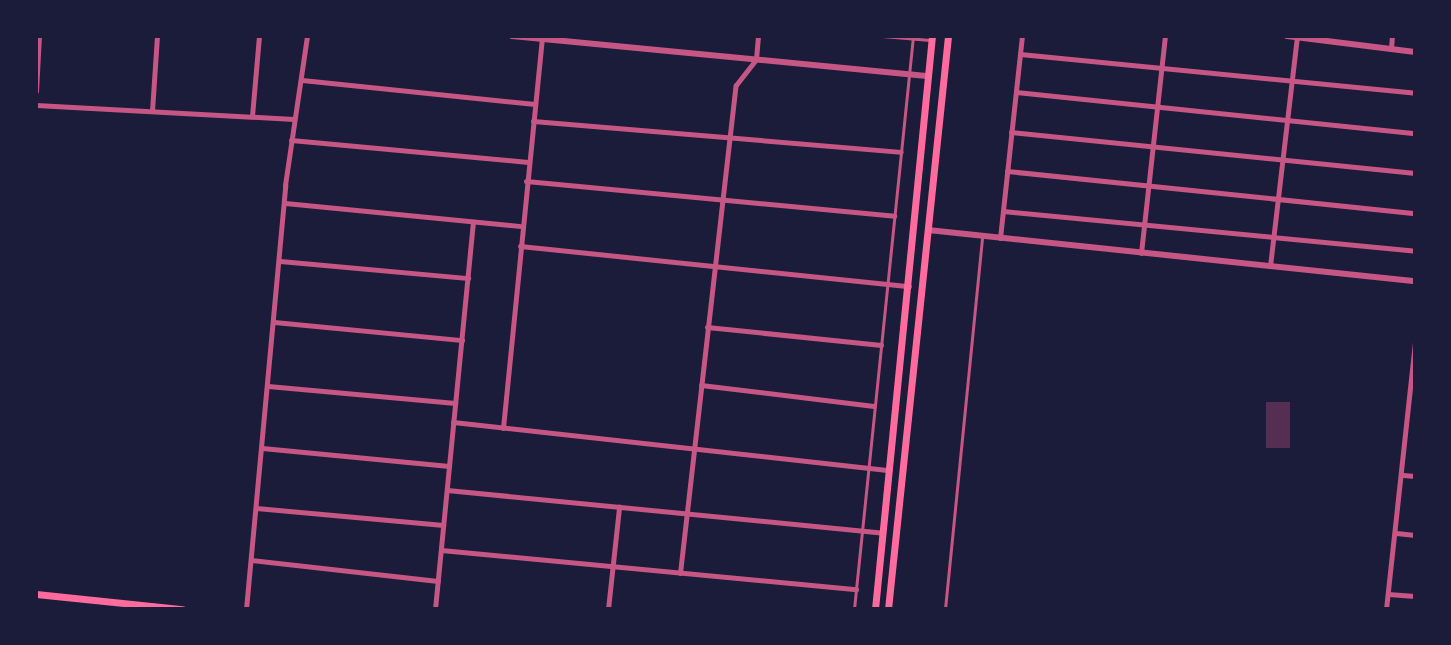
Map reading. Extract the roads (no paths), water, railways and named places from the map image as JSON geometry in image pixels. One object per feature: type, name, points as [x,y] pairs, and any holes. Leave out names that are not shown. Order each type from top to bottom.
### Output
[{"type":"main road","points":[[888,609],[948,36]]},
{"type":"main road","points":[[875,609],[932,38]]},
{"type":"main road","points":[[36,594],[182,609]]},
{"type":"street","points":[[36,91],[39,36]]},
{"type":"street","points":[[152,111],[157,36]]},
{"type":"street","points":[[252,116],[259,36]]},
{"type":"street","points":[[246,609],[291,140],[307,36]]},
{"type":"street","points":[[512,36],[569,39],[929,76]]},
{"type":"street","points":[[680,573],[684,513],[736,85],[756,59],[758,36]]},
{"type":"street","points":[[1000,238],[1022,36]]},
{"type":"street","points":[[1141,253],[1165,36]]},
{"type":"street","points":[[1287,36],[1415,52]]},
{"type":"street","points":[[1270,266],[1297,36]]},
{"type":"street","points":[[1391,49],[1392,36]]},
{"type":"street","points":[[503,428],[542,39]]},
{"type":"street","points":[[1020,54],[1415,93]]},
{"type":"street","points":[[302,80],[535,104]]},
{"type":"street","points":[[1016,92],[1415,133]]},
{"type":"street","points":[[36,105],[294,119]]},
{"type":"street","points":[[533,121],[901,152]]},
{"type":"street","points":[[1011,132],[1415,173]]},
{"type":"street","points":[[291,140],[528,162]]},
{"type":"street","points":[[1007,171],[1415,213]]},
{"type":"street","points":[[526,181],[894,216]]},
{"type":"street","points":[[285,203],[521,226]]},
{"type":"street","points":[[1003,211],[1415,251]]},
{"type":"street","points":[[435,608],[473,222]]},
{"type":"street","points":[[928,230],[1415,281]]},
{"type":"street","points":[[520,246],[909,286]]},
{"type":"street","points":[[280,261],[468,278]]},
{"type":"street","points":[[274,322],[462,340]]},
{"type":"street","points":[[707,327],[881,345]]},
{"type":"street","points":[[1386,609],[1412,402],[1415,345]]},
{"type":"street","points":[[701,385],[874,406]]},
{"type":"street","points":[[268,386],[455,403]]},
{"type":"street","points":[[453,422],[889,470]]},
{"type":"street","points":[[262,448],[449,466]]},
{"type":"street","points":[[1403,475],[1415,476]]},
{"type":"street","points":[[447,490],[883,533]]},
{"type":"street","points":[[608,609],[619,507]]},
{"type":"street","points":[[256,508],[443,525]]},
{"type":"street","points":[[1396,533],[1415,535]]},
{"type":"street","points":[[441,550],[856,589]]},
{"type":"street","points":[[251,560],[438,581]]},
{"type":"street","points":[[1388,594],[1415,596]]},
{"type":"lane","points":[[882,36],[932,38]]},
{"type":"lane","points":[[854,609],[913,38]]},
{"type":"lane","points":[[945,609],[982,236]]},
{"type":"lane","points":[[435,608],[446,609]]}]
